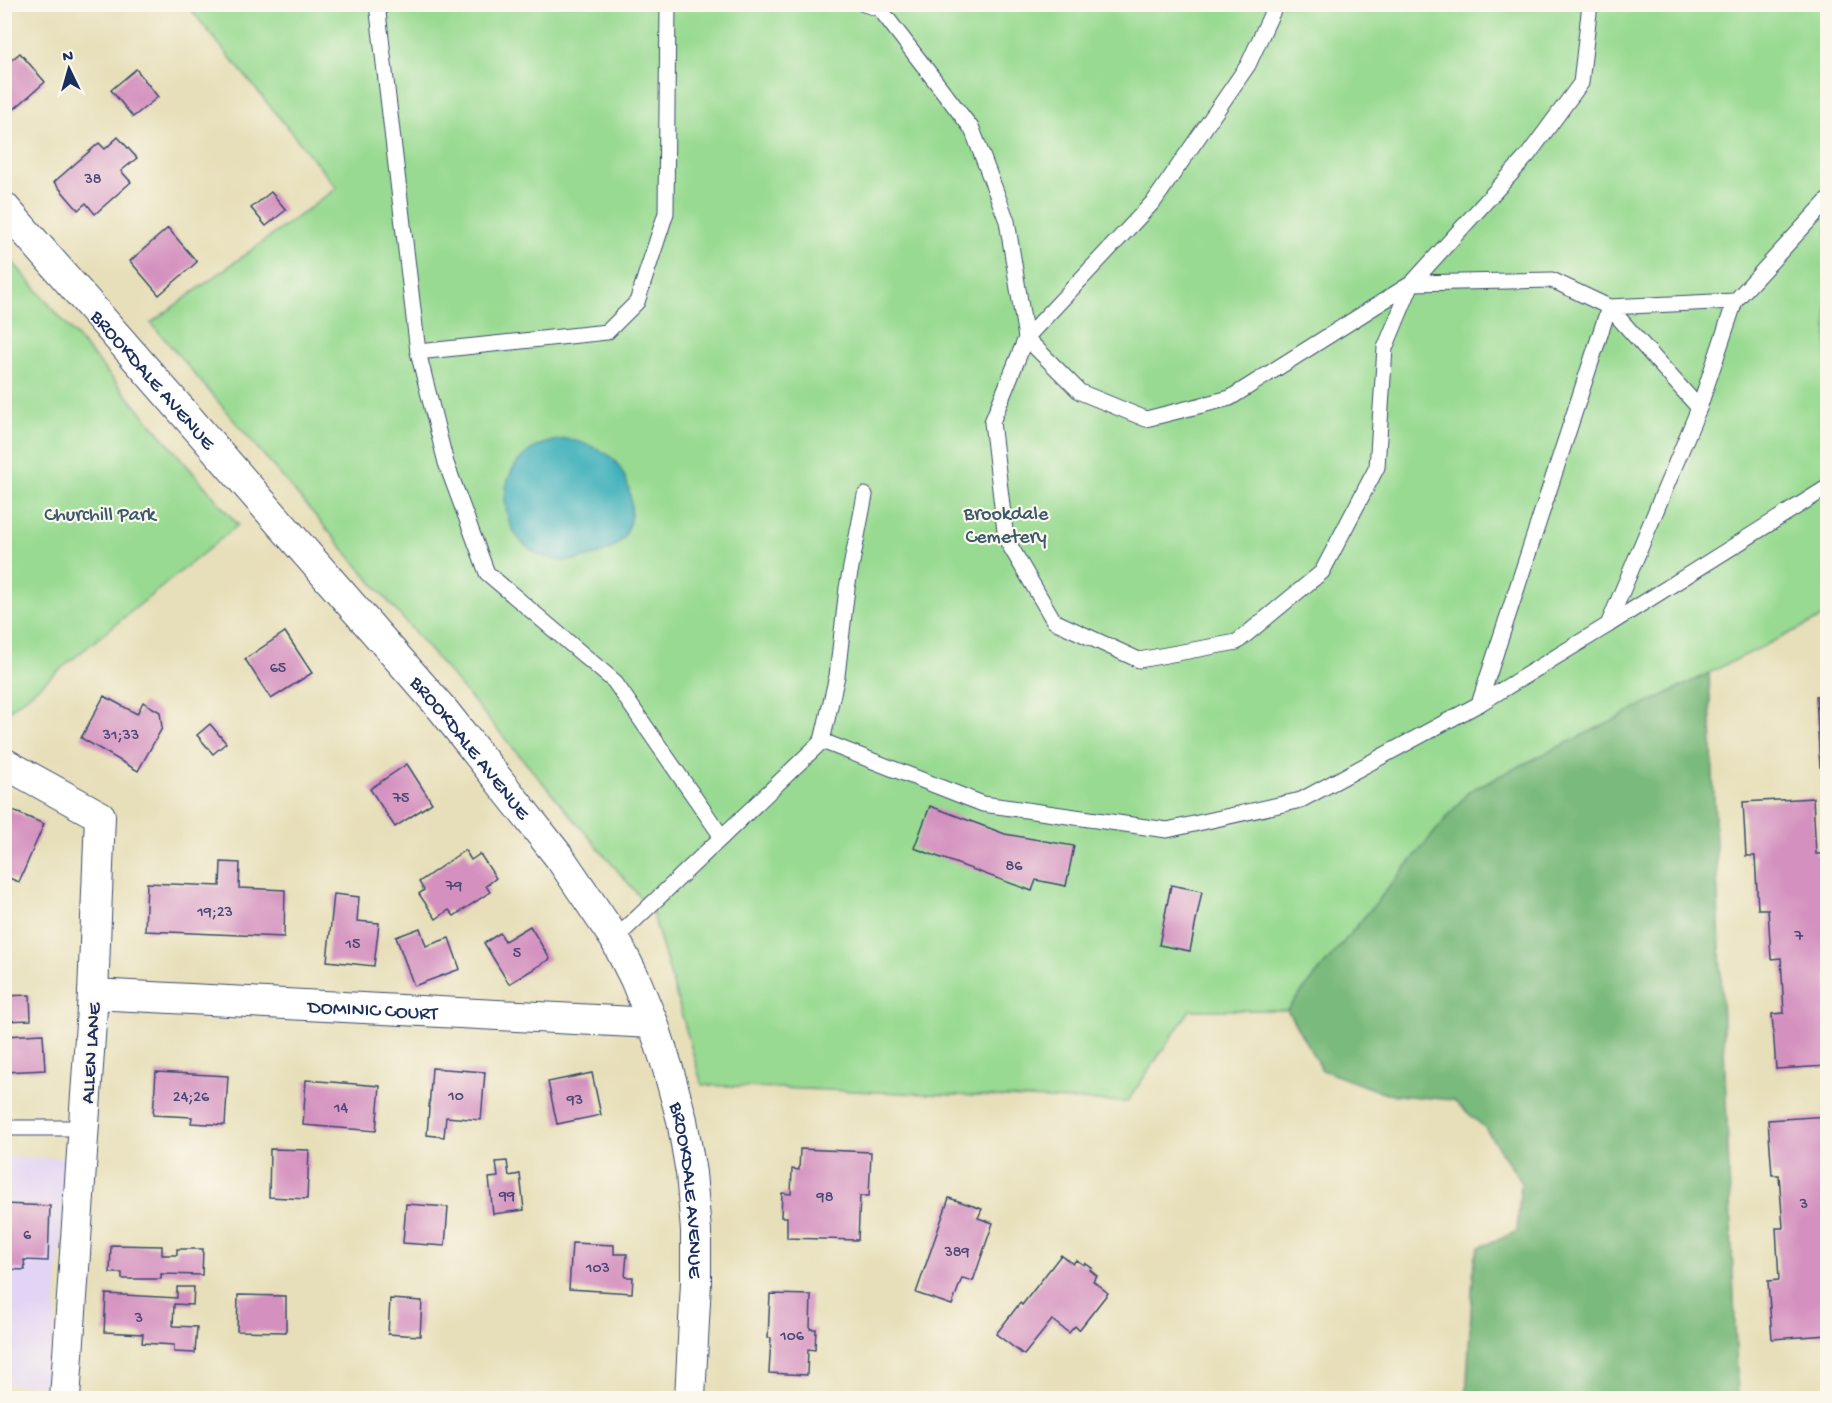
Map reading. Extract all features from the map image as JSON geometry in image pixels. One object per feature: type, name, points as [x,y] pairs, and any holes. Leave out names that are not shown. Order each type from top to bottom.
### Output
[{"type":"street","name":"BROOKDALE AVENUE","points":[[4,207],[444,711],[560,858],[615,939],[653,1023],[676,1099],[691,1173],[696,1231],[696,1282],[690,1398]]},
{"type":"street","name":"ALLEN LANE","points":[[4,763],[100,816],[93,994],[65,1398]]},
{"type":"street","name":"DOMINIC COURT","points":[[93,994],[653,1023]]},
{"type":"lane","points":[[377,4],[418,352],[446,463],[487,573],[614,681],[722,837]]},
{"type":"lane","points":[[418,352],[607,332],[637,302],[666,213],[668,4]]},
{"type":"lane","points":[[864,4],[880,7],[972,129],[1007,221],[1026,338],[1080,392],[1146,419],[1230,398],[1412,283],[1528,155],[1581,82],[1590,4]]},
{"type":"lane","points":[[1276,4],[1248,65],[1155,200],[1026,338],[992,422],[1006,539],[1054,621],[1139,660],[1237,642],[1322,572],[1377,467],[1385,348],[1412,283]]},
{"type":"lane","points":[[1608,625],[1699,408],[1735,301],[1827,200]]},
{"type":"lane","points":[[1412,283],[1552,280],[1609,307],[1699,408]]},
{"type":"lane","points":[[1609,307],[1735,301]]},
{"type":"lane","points":[[1479,704],[1609,307]]},
{"type":"lane","points":[[822,741],[983,804],[1167,830],[1300,800],[1479,704],[1827,487]]},
{"type":"lane","points":[[615,939],[822,741],[837,676],[847,588],[866,495]]},
{"type":"lane","points":[[4,1128],[84,1128]]},
{"type":"shaded area","points":[[5,1157],[67,1158],[50,1385],[5,1384]]},
{"type":"green space","name":"Brookdale Cemetery","points":[[187,5],[1827,5],[1827,615],[1469,791],[1287,1010],[1190,1010],[1127,1102],[702,1085],[652,911],[151,323],[337,188]]},
{"type":"green space","name":"Churchill Park","points":[[5,253],[238,525],[5,714]]},
{"type":"green space","points":[[1709,673],[1738,1398],[1466,1398],[1474,1259],[1479,1247],[1517,1231],[1521,1181],[1485,1128],[1453,1100],[1386,1094],[1322,1070],[1287,1010],[1469,791]]},
{"type":"water","points":[[569,439],[598,449],[616,462],[628,484],[630,523],[618,544],[602,553],[585,558],[555,560],[531,550],[514,532],[506,509],[507,485],[517,463],[537,447]]},
{"type":"building","points":[[20,53],[45,82],[4,118],[4,66]]},
{"type":"building","points":[[136,69],[158,97],[133,117],[111,90]]},
{"type":"building","points":[[118,137],[137,158],[121,171],[131,182],[95,214],[86,203],[78,210],[54,182],[99,143],[105,149]]},
{"type":"building","points":[[271,192],[286,210],[266,226],[251,208]]},
{"type":"building","points":[[168,228],[197,262],[159,295],[130,261]]},
{"type":"building","points":[[285,632],[312,673],[271,699],[245,659]]},
{"type":"building","points":[[1828,695],[1828,767],[1820,767],[1816,696]]},
{"type":"building","points":[[104,696],[137,714],[143,702],[160,712],[162,728],[138,771],[81,738]]},
{"type":"building","points":[[210,724],[226,743],[213,754],[197,735]]},
{"type":"building","points":[[407,764],[432,803],[395,827],[370,789]]},
{"type":"building","points":[[1813,798],[1816,854],[1826,854],[1828,873],[1828,1066],[1776,1069],[1772,1014],[1784,1013],[1781,958],[1771,959],[1768,909],[1758,909],[1755,856],[1746,856],[1743,802]]},
{"type":"building","points":[[930,806],[1005,834],[1074,846],[1066,886],[1036,880],[1032,891],[914,848]]},
{"type":"building","points":[[4,807],[44,824],[19,882],[4,876]]},
{"type":"building","points":[[465,850],[471,860],[480,854],[496,878],[486,886],[490,892],[454,916],[449,910],[436,919],[419,894],[424,890],[419,882]]},
{"type":"building","points":[[221,862],[240,863],[239,888],[285,890],[284,937],[145,931],[147,883],[220,886]]},
{"type":"building","points":[[1171,885],[1202,891],[1190,951],[1159,945]]},
{"type":"building","points":[[334,894],[359,897],[357,921],[379,923],[374,966],[327,961]]},
{"type":"building","points":[[530,926],[550,959],[509,984],[484,943],[500,933],[505,941]]},
{"type":"building","points":[[420,928],[426,946],[449,938],[460,969],[414,986],[396,937]]},
{"type":"building","points":[[30,995],[31,1020],[4,1021],[4,996]]},
{"type":"building","points":[[43,1034],[45,1070],[4,1072],[4,1036]]},
{"type":"building","points":[[432,1068],[485,1072],[481,1120],[446,1117],[444,1137],[427,1135]]},
{"type":"building","points":[[156,1072],[228,1076],[225,1125],[191,1123],[192,1117],[153,1115]]},
{"type":"building","points":[[592,1073],[601,1115],[557,1124],[548,1082]]},
{"type":"building","points":[[306,1080],[380,1086],[376,1131],[303,1125]]},
{"type":"building","points":[[1828,1116],[1828,1335],[1772,1339],[1768,1281],[1779,1280],[1776,1228],[1783,1228],[1779,1175],[1772,1175],[1768,1120]]},
{"type":"building","points":[[270,1149],[309,1150],[307,1199],[269,1197]]},
{"type":"building","points":[[800,1149],[871,1152],[869,1196],[860,1196],[858,1240],[787,1238],[787,1217],[781,1217],[782,1193],[791,1194],[792,1169],[799,1170]]},
{"type":"building","points":[[507,1161],[509,1176],[520,1174],[524,1210],[493,1214],[489,1178],[498,1177],[496,1162]]},
{"type":"building","points":[[949,1198],[982,1209],[978,1218],[993,1223],[973,1281],[962,1278],[952,1305],[916,1293]]},
{"type":"building","points":[[4,1204],[50,1206],[48,1261],[24,1260],[25,1270],[4,1269]]},
{"type":"building","points":[[406,1204],[448,1207],[445,1246],[403,1243]]},
{"type":"building","points":[[572,1243],[614,1245],[614,1254],[627,1254],[625,1277],[633,1277],[632,1293],[569,1289]]},
{"type":"building","points":[[111,1245],[162,1246],[162,1255],[177,1255],[177,1249],[203,1249],[202,1275],[161,1274],[161,1279],[122,1279],[122,1273],[110,1273]]},
{"type":"building","points":[[1061,1255],[1073,1264],[1076,1260],[1092,1268],[1090,1270],[1097,1276],[1093,1281],[1108,1293],[1079,1330],[1075,1326],[1069,1333],[1052,1320],[1024,1355],[996,1334]]},
{"type":"building","points":[[177,1287],[194,1287],[193,1305],[174,1304],[173,1326],[197,1327],[195,1353],[174,1352],[174,1345],[142,1343],[143,1334],[104,1332],[106,1294],[177,1298]]},
{"type":"building","points":[[770,1294],[811,1295],[810,1329],[816,1329],[815,1350],[808,1349],[807,1375],[769,1373]]},
{"type":"building","points":[[238,1295],[286,1296],[286,1332],[237,1331]]},
{"type":"building","points":[[390,1299],[422,1301],[420,1336],[388,1334]]}]
